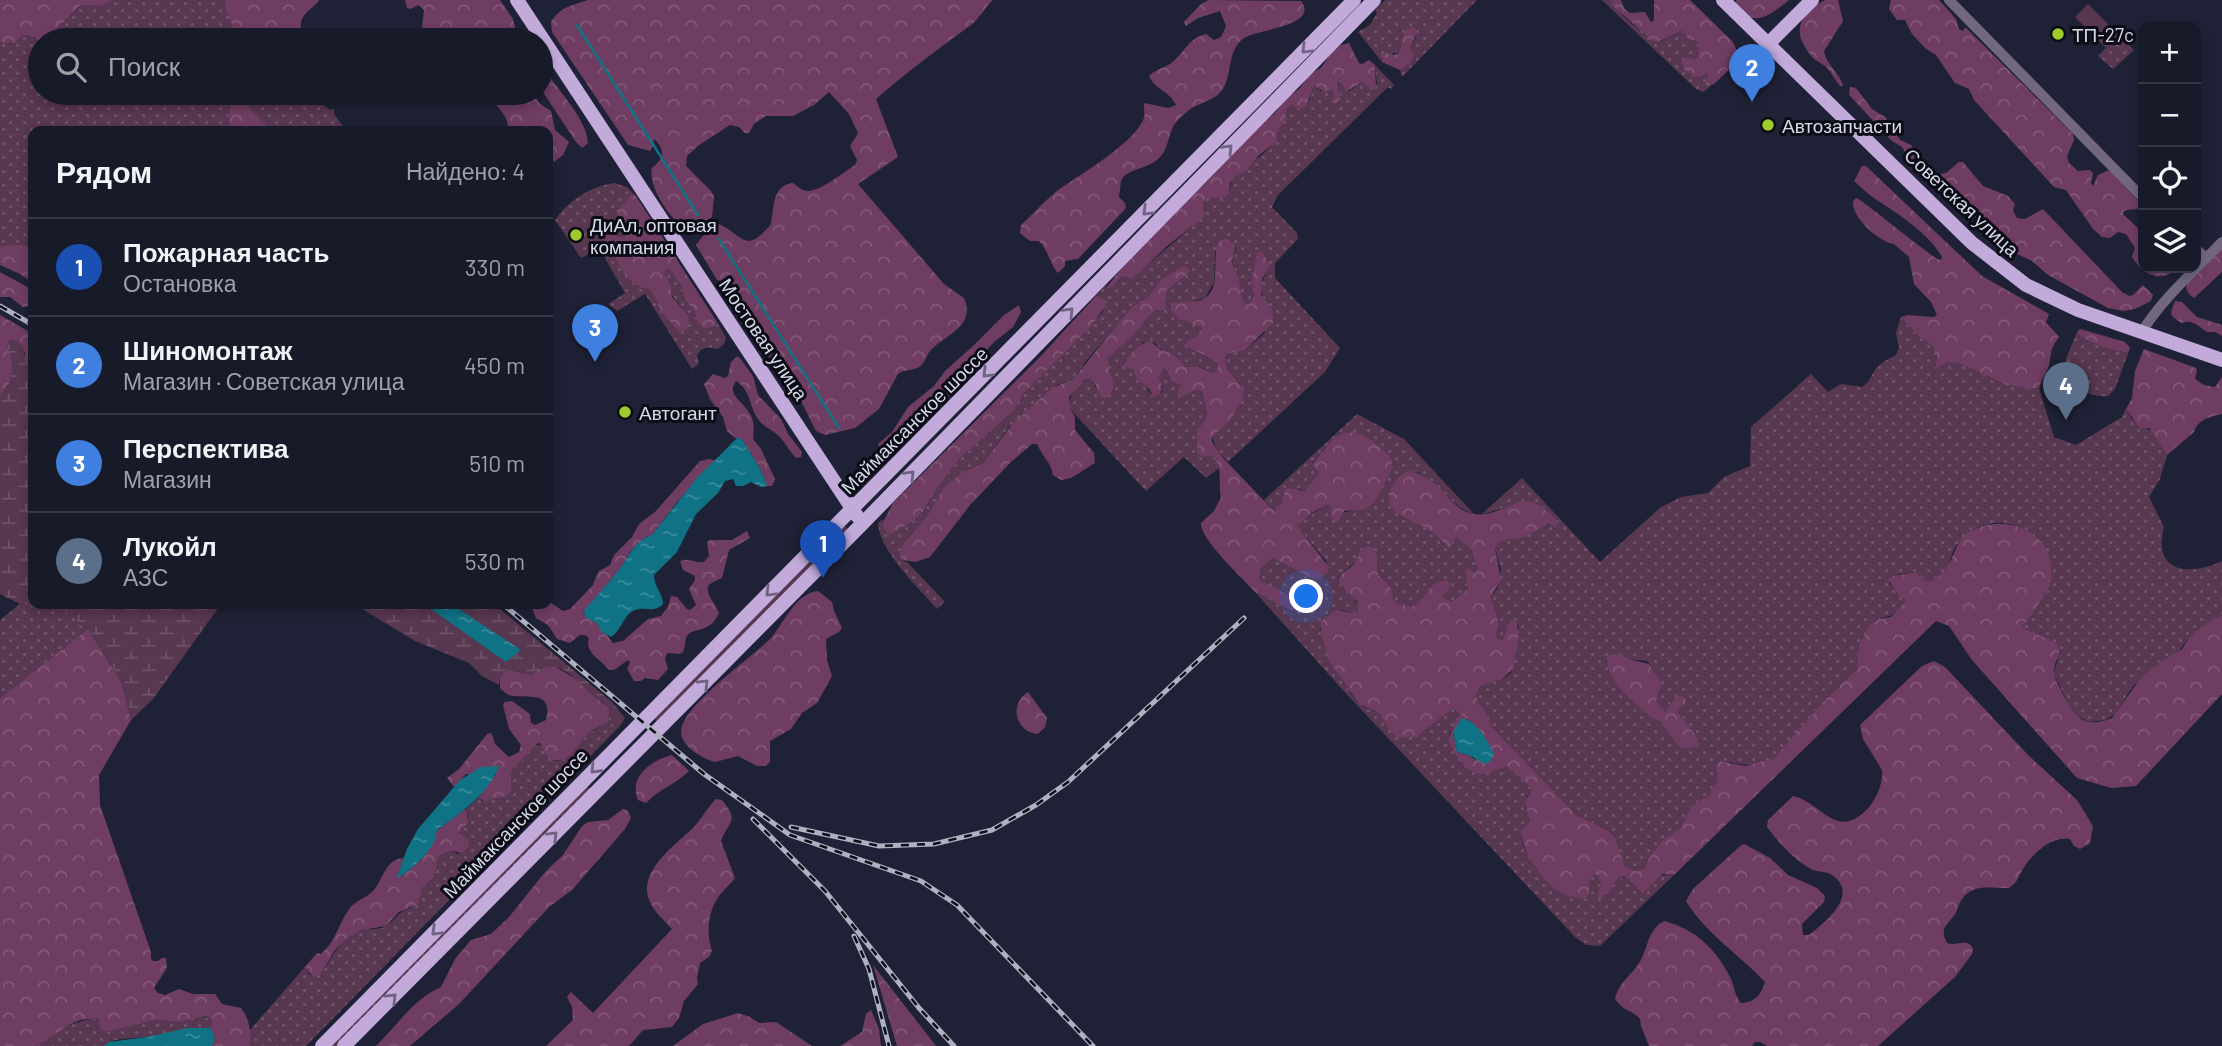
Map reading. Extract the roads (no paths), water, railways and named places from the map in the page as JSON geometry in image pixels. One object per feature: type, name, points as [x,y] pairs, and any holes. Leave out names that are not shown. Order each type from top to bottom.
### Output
[{"type":"main road","name":"Мостовая улица","points":[[517,0],[536,28]]},
{"type":"main road","name":"Маймаксанское шоссе","points":[[323,1046],[1354,0]]},
{"type":"main road","name":"Маймаксанское шоссе","points":[[344,1046],[863,523],[1374,0]]},
{"type":"main road","name":"Советская улица","points":[[1723,0],[1972,243],[2026,285],[2078,310],[2222,360]]},
{"type":"main road","points":[[1768,44],[1812,0]]},
{"type":"main road","name":"Мостовая улица","points":[[553,54],[863,523]]},
{"type":"street","points":[[1950,0],[2138,193]]},
{"type":"street","points":[[2141,333],[2172,293],[2222,242]]},
{"type":"street","points":[[2201,254],[2206,258]]},
{"type":"water","points":[[737,438],[741,438],[767,486],[761,487],[751,482],[736,486],[733,479],[725,481],[718,493],[696,514],[677,552],[654,575],[663,604],[656,609],[631,612],[611,637],[602,632],[597,623],[585,617],[584,611],[634,548],[652,535],[696,479]]},
{"type":"water","points":[[431,609],[459,609],[521,650],[506,662]]},
{"type":"water","points":[[1462,718],[1473,723],[1485,738],[1494,754],[1490,762],[1485,764],[1457,752],[1453,732]]},
{"type":"water","points":[[499,766],[482,793],[438,829],[434,842],[423,857],[397,877],[418,829],[460,780],[481,767]]},
{"type":"water","points":[[187,1028],[211,1028],[215,1039],[212,1046],[103,1046],[109,1042]]},
{"type":"waterway","points":[[577,25],[698,215]]},
{"type":"waterway","points":[[719,239],[839,428]]},
{"type":"railway","points":[[0,306],[28,322]]},
{"type":"railway","points":[[509,609],[704,774],[790,835],[921,881],[957,905],[1093,1046]]},
{"type":"railway","points":[[791,827],[879,846],[934,844],[992,830],[1036,805],[1068,782],[1244,618]]},
{"type":"railway","points":[[753,819],[825,891],[919,1008],[954,1046]]},
{"type":"railway","points":[[854,936],[869,969],[889,1046]]},
{"type":"place","name":"ТП-27c","points":[[2058,34]]},
{"type":"place","name":"Шиномонтаж","points":[[1752,102]]},
{"type":"place","name":"Автозапчасти","points":[[1768,125]]},
{"type":"place","name":"ДиАл, оптовая компания","points":[[576,235]]},
{"type":"place","name":"Перспектива","points":[[595,362]]},
{"type":"place","name":"Автогант","points":[[625,412]]},
{"type":"place","name":"Лукойл","points":[[2066,420]]},
{"type":"place","name":"Пожарная часть","points":[[823,578]]}]
